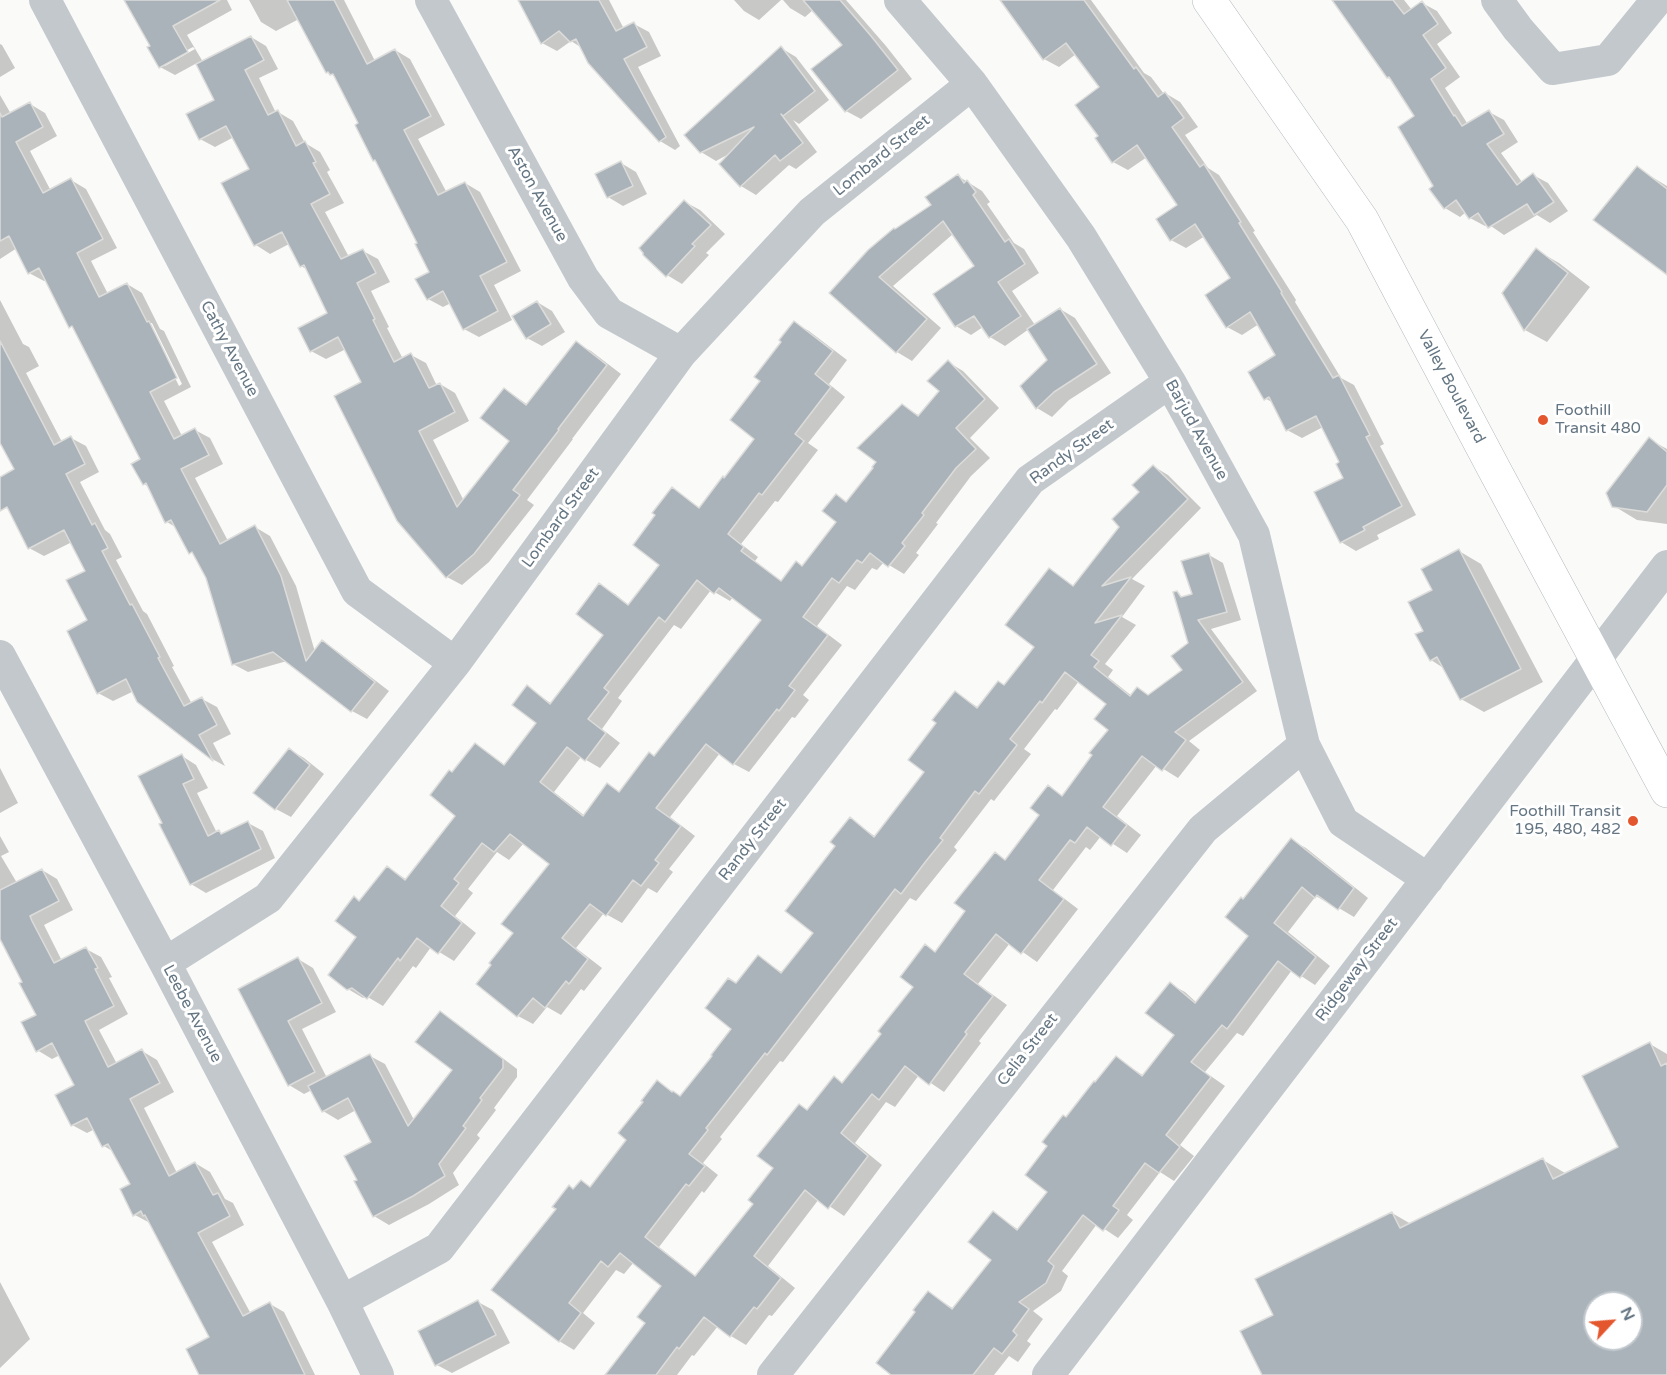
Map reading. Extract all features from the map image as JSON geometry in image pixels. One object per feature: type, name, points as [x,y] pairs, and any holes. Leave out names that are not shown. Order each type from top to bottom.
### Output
[{"type":"main road","name":"Valley Boulevard","points":[[1209,0],[1362,220],[1667,790]]},
{"type":"street","name":"Cathy Avenue","points":[[45,0],[357,591],[455,663]]},
{"type":"street","name":"Aston Avenue","points":[[431,0],[584,278],[609,313],[681,353]]},
{"type":"street","name":"Barjud Avenue","points":[[900,0],[972,84],[1081,237],[1170,382],[1254,535],[1304,745],[1343,822],[1428,879]]},
{"type":"street","points":[[1497,0],[1518,29],[1553,69],[1608,60],[1657,0]]},
{"type":"street","name":"Lombard Street","points":[[165,963],[268,898],[455,663],[681,353],[812,212],[972,84]]},
{"type":"street","name":"Randy Street","points":[[342,1301],[439,1248],[1030,480],[1170,382]]},
{"type":"street","name":"Ridgeway Street","points":[[1048,1375],[1667,566]]},
{"type":"street","name":"Leebe Avenue","points":[[0,656],[165,963],[342,1301],[378,1375]]},
{"type":"street","name":"Celia Street","points":[[773,1375],[1203,829],[1304,745]]},
{"type":"building","points":[[124,0],[220,0],[173,26],[188,52],[159,68],[147,47],[150,46]]},
{"type":"building","points":[[287,0],[334,0],[367,64],[395,49],[431,116],[404,130],[438,195],[465,182],[507,262],[480,276],[498,311],[463,330],[443,291],[427,300],[415,279],[429,272],[415,244],[417,243],[355,125],[358,123],[333,74],[326,73]]},
{"type":"building","points":[[518,0],[599,0],[616,31],[634,22],[647,47],[624,59],[666,137],[659,142],[588,63],[576,39],[570,42],[559,31],[541,44]]},
{"type":"building","points":[[803,0],[840,0],[898,70],[845,112],[811,69],[842,45]]},
{"type":"building","points":[[1000,0],[1084,0],[1134,69],[1136,67],[1158,97],[1165,92],[1184,118],[1172,127],[1200,167],[1204,164],[1333,378],[1339,375],[1370,435],[1366,437],[1402,506],[1363,527],[1365,530],[1340,543],[1314,492],[1343,478],[1336,464],[1339,462],[1316,416],[1286,431],[1269,397],[1264,400],[1248,372],[1275,355],[1250,312],[1226,328],[1205,295],[1230,278],[1195,224],[1170,241],[1156,219],[1177,205],[1137,145],[1112,163],[1095,138],[1098,136],[1075,105],[1099,87],[1066,43],[1043,60]]},
{"type":"building","points":[[1332,0],[1393,0],[1404,14],[1422,1],[1438,24],[1423,35],[1446,68],[1431,79],[1454,116],[1462,126],[1489,110],[1504,134],[1487,144],[1517,185],[1533,173],[1554,202],[1534,215],[1527,204],[1488,228],[1478,213],[1469,219],[1456,200],[1444,209],[1429,189],[1433,186],[1398,127],[1414,116],[1389,77],[1387,78]]},
{"type":"building","points":[[251,36],[264,60],[245,70],[268,115],[278,110],[296,146],[305,141],[316,162],[313,163],[330,194],[311,204],[341,259],[363,249],[376,273],[357,283],[394,362],[411,353],[429,388],[440,383],[455,412],[419,431],[457,507],[509,441],[480,418],[504,388],[526,405],[576,341],[607,365],[513,490],[520,495],[474,554],[446,578],[397,521],[334,396],[361,382],[338,337],[310,352],[298,328],[327,313],[304,265],[300,267],[282,232],[254,246],[221,183],[249,169],[226,126],[199,140],[186,114],[214,100],[196,64]]},
{"type":"building","points":[[781,46],[815,91],[783,116],[781,114],[803,143],[780,161],[775,155],[740,187],[719,164],[754,127],[700,153],[684,135]]},
{"type":"building","points":[[30,102],[43,127],[16,142],[43,193],[71,178],[103,239],[77,253],[99,297],[127,283],[147,322],[149,321],[177,378],[150,392],[174,439],[195,428],[209,455],[181,469],[220,544],[255,525],[281,576],[306,661],[322,640],[375,682],[351,712],[273,652],[232,665],[206,578],[192,552],[189,554],[171,520],[165,523],[146,483],[143,485],[131,464],[140,459],[72,326],[69,328],[39,268],[28,274],[9,236],[0,241],[0,113],[2,117]]},
{"type":"building","points":[[621,161],[633,186],[607,198],[595,174]]},
{"type":"building","points":[[1637,166],[1667,189],[1667,275],[1593,220]]},
{"type":"building","points":[[958,174],[964,183],[967,180],[976,192],[973,195],[1005,242],[1009,239],[1025,264],[998,282],[1021,316],[989,338],[974,316],[955,327],[933,294],[974,266],[943,221],[879,277],[927,319],[896,353],[829,293],[868,250],[894,228],[931,205],[925,197]]},
{"type":"building","points":[[684,200],[711,225],[692,244],[695,246],[666,277],[643,255],[639,248]]},
{"type":"building","points":[[1536,248],[1568,273],[1524,331],[1502,293]]},
{"type":"building","points":[[537,301],[551,324],[526,339],[512,316]]},
{"type":"building","points":[[1060,308],[1097,364],[1054,392],[1036,409],[1020,386],[1047,360],[1027,329]]},
{"type":"building","points":[[794,321],[833,351],[815,374],[831,387],[795,434],[804,441],[762,495],[759,493],[728,534],[744,547],[741,551],[781,581],[796,561],[802,566],[836,522],[822,511],[836,494],[846,502],[873,468],[876,462],[857,448],[902,404],[918,416],[939,391],[927,381],[948,360],[985,399],[956,428],[976,449],[956,468],[922,513],[924,515],[902,543],[905,546],[888,567],[870,553],[862,563],[857,560],[839,583],[832,578],[803,617],[828,635],[789,686],[795,690],[733,765],[706,744],[656,808],[681,826],[655,860],[659,863],[641,886],[633,880],[606,916],[590,904],[562,938],[588,959],[569,984],[566,981],[545,1008],[533,998],[517,1017],[476,984],[491,965],[489,963],[513,933],[501,924],[549,864],[510,834],[494,852],[482,843],[454,879],[459,883],[441,906],[462,923],[438,954],[417,938],[400,961],[398,958],[367,999],[352,988],[347,990],[328,975],[356,937],[335,921],[354,896],[359,901],[387,866],[405,880],[455,816],[430,795],[449,770],[452,772],[475,743],[504,765],[536,723],[512,705],[527,685],[550,704],[603,635],[576,614],[599,583],[628,605],[659,565],[633,545],[655,515],[652,513],[672,487],[699,508],[754,439],[730,420],[760,381],[754,377],[781,342],[779,340]],"holes":[[[697,580],[714,594],[719,588],[761,620],[654,756],[649,752],[619,792],[607,783],[583,816],[540,782],[567,747],[585,761],[606,733],[588,719],[609,692],[604,688],[659,617],[665,622]]]},
{"type":"building","points":[[0,341],[54,445],[71,436],[85,464],[66,474],[92,525],[95,523],[108,548],[102,551],[184,706],[202,697],[217,725],[199,735],[213,761],[137,702],[126,679],[97,694],[67,631],[87,620],[66,580],[85,571],[64,530],[28,549],[7,507],[0,511],[0,477],[14,469],[0,443]]},
{"type":"building","points":[[1649,437],[1667,452],[1667,485],[1647,512],[1612,507],[1606,493]]},
{"type":"building","points":[[1153,465],[1188,499],[1102,586],[1131,577],[1095,623],[1122,615],[1091,655],[1099,661],[1094,667],[1130,696],[1137,687],[1148,695],[1182,670],[1171,656],[1188,643],[1173,592],[1177,591],[1181,597],[1192,594],[1181,561],[1209,553],[1227,612],[1198,620],[1243,682],[1175,732],[1186,740],[1162,771],[1142,756],[1103,807],[1127,825],[1111,846],[1087,827],[1075,843],[1070,840],[1039,880],[1064,899],[1021,954],[996,934],[964,974],[993,996],[929,1085],[905,1066],[879,1100],[872,1094],[841,1133],[868,1156],[828,1209],[805,1190],[754,1256],[781,1278],[757,1309],[754,1307],[730,1337],[704,1317],[656,1375],[605,1375],[645,1323],[637,1317],[661,1286],[620,1253],[608,1267],[601,1261],[569,1303],[581,1313],[559,1342],[491,1290],[556,1209],[552,1207],[569,1185],[573,1189],[581,1180],[590,1187],[626,1140],[618,1133],[657,1080],[680,1096],[712,1056],[731,1029],[705,1008],[728,978],[736,983],[758,955],[781,973],[813,933],[785,911],[835,846],[830,842],[850,817],[874,837],[924,772],[908,760],[936,723],[932,720],[955,691],[977,708],[998,681],[1004,685],[1034,647],[1005,625],[1049,568],[1073,586],[1119,527],[1112,519],[1139,492],[1132,485]],"holes":[[[1065,672],[1106,704],[1094,719],[1108,730],[1089,753],[1092,755],[1062,796],[1048,785],[1030,808],[1039,815],[1005,860],[995,852],[954,903],[965,911],[935,952],[925,944],[900,977],[913,987],[878,1031],[881,1034],[842,1083],[834,1076],[807,1110],[799,1104],[757,1156],[773,1168],[748,1200],[753,1204],[695,1276],[645,1237],[686,1184],[689,1186],[705,1166],[689,1154],[708,1130],[706,1128],[765,1053],[767,1055],[895,889],[901,894],[943,840],[940,838],[975,791],[979,794],[1017,745],[1010,739],[1040,701],[1042,703]]]},
{"type":"building","points":[[1459,549],[1521,669],[1460,700],[1437,657],[1430,661],[1415,634],[1423,631],[1408,602],[1432,590],[1421,569]]},
{"type":"building","points":[[289,748],[310,765],[275,810],[253,793]]},
{"type":"building","points":[[182,754],[194,779],[183,784],[208,836],[219,830],[221,834],[248,821],[261,849],[190,885],[138,776]]},
{"type":"building","points":[[1291,838],[1354,888],[1338,910],[1317,895],[1315,898],[1302,887],[1274,923],[1316,957],[1300,978],[1278,961],[1227,1029],[1222,1025],[1191,1062],[1211,1077],[1166,1135],[1180,1147],[1159,1173],[1145,1163],[1113,1206],[1119,1210],[1103,1231],[1083,1215],[1048,1261],[1054,1266],[1046,1283],[1019,1302],[1029,1309],[1013,1331],[1017,1335],[1002,1354],[994,1348],[973,1375],[891,1375],[876,1363],[928,1291],[952,1309],[991,1260],[968,1242],[993,1211],[1017,1230],[1047,1192],[1025,1175],[1047,1146],[1042,1142],[1063,1115],[1066,1117],[1116,1056],[1142,1076],[1174,1035],[1145,1013],[1170,982],[1195,1003],[1248,936],[1225,917],[1241,897],[1243,899]]},
{"type":"building","points":[[42,869],[59,901],[30,916],[32,921],[54,963],[86,947],[98,968],[95,969],[114,1006],[85,1021],[108,1067],[142,1049],[160,1083],[130,1099],[169,1176],[195,1162],[213,1195],[218,1193],[230,1216],[198,1233],[243,1316],[270,1302],[305,1375],[199,1375],[186,1349],[209,1337],[145,1215],[143,1216],[141,1211],[133,1216],[120,1189],[130,1184],[108,1144],[102,1147],[87,1118],[71,1126],[55,1095],[74,1085],[52,1043],[36,1052],[21,1022],[36,1015],[0,939],[0,890]]},
{"type":"building","points":[[298,957],[322,1003],[288,1021],[315,1072],[288,1086],[238,989]]},
{"type":"building","points":[[440,1011],[503,1059],[503,1068],[480,1098],[482,1100],[463,1126],[466,1128],[439,1164],[445,1176],[373,1217],[344,1156],[371,1142],[348,1098],[322,1112],[308,1086],[370,1054],[408,1126],[452,1070],[415,1042]]},
{"type":"building","points":[[1650,1042],[1661,1066],[1667,1063],[1667,1375],[1262,1375],[1240,1331],[1273,1315],[1255,1279],[1392,1212],[1400,1228],[1543,1158],[1553,1179],[1618,1147],[1582,1076]]},
{"type":"building","points":[[478,1300],[496,1335],[435,1366],[418,1331]]},
{"type":"place","name":"Foothill Transit 480","points":[[1543,420]]},
{"type":"place","name":"Foothill Transit 195, 480, 482","points":[[1633,821]]}]
